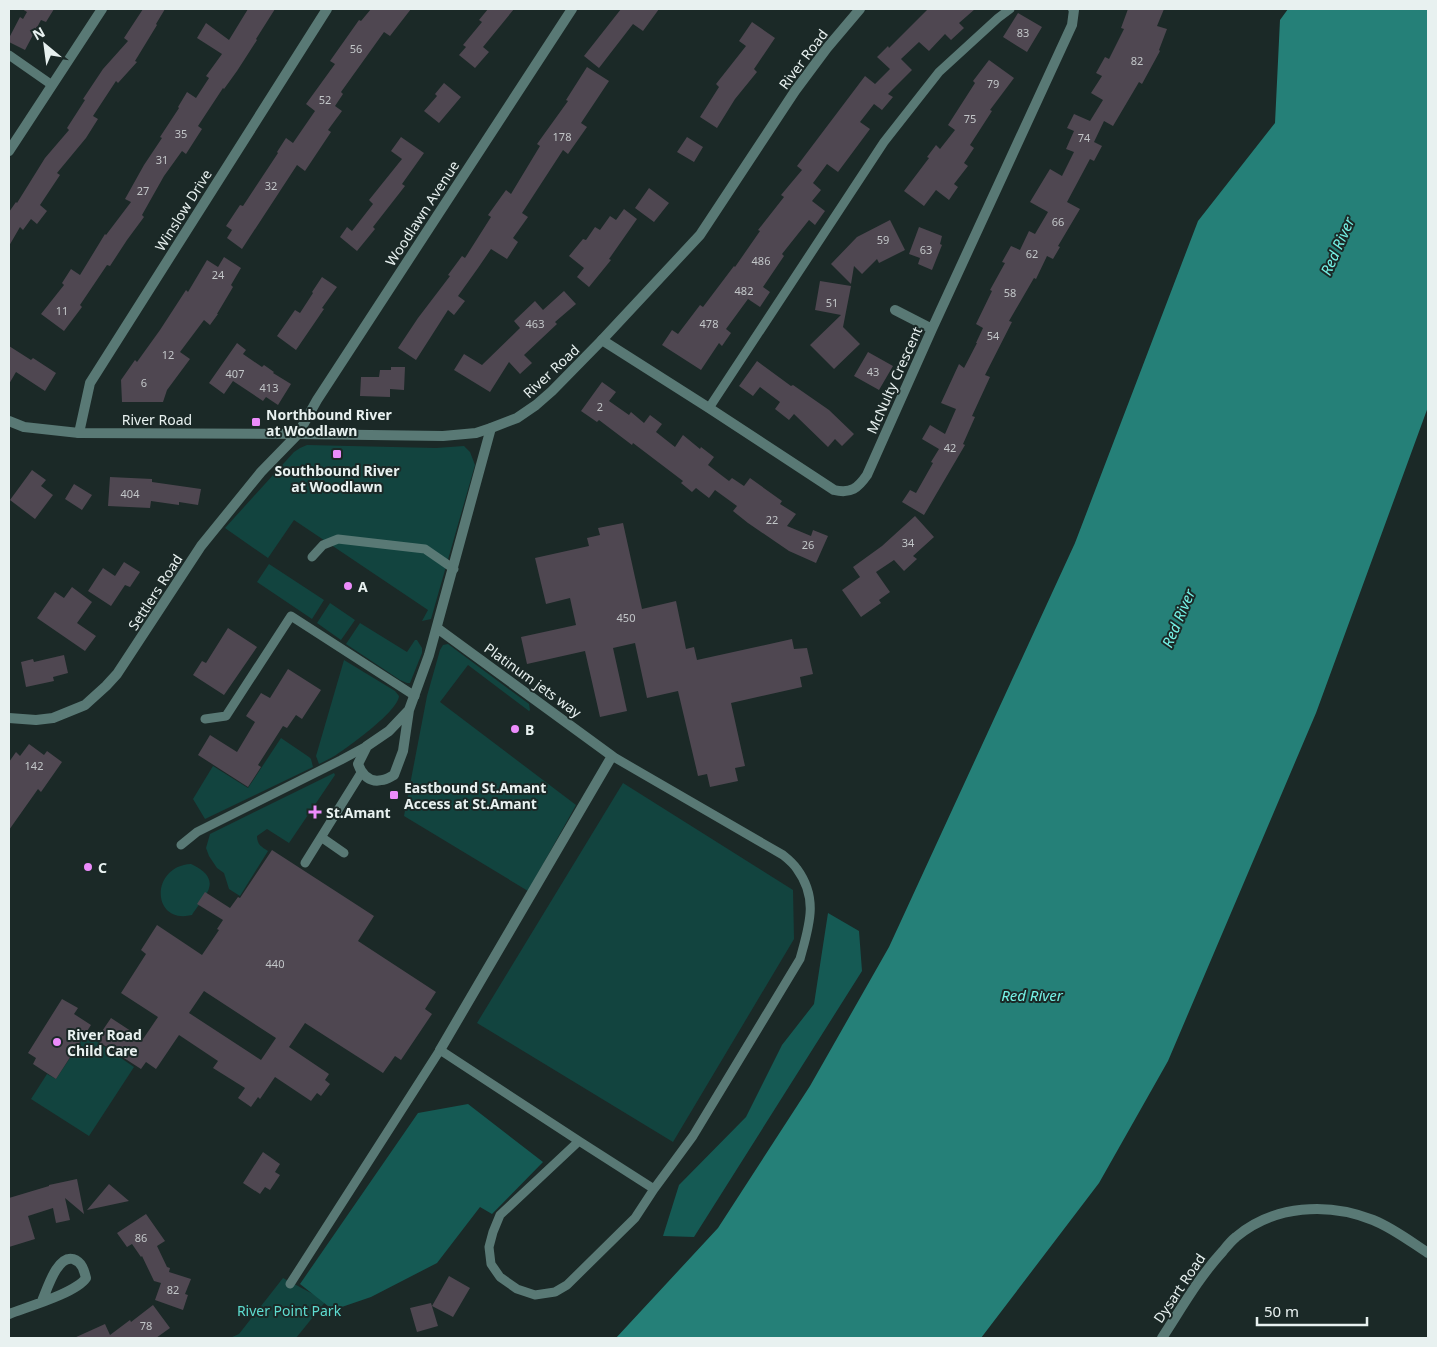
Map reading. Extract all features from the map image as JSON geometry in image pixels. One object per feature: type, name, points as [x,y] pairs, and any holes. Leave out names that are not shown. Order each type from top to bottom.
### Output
[{"type":"street","points":[[9,151],[102,9]]},
{"type":"street","name":"Winslow Drive","points":[[79,433],[90,383],[327,9]]},
{"type":"street","name":"Woodlawn Avenue","points":[[298,434],[316,400],[572,9]]},
{"type":"street","name":"River Road","points":[[9,421],[24,427],[79,433],[443,436],[476,433],[517,418],[536,406],[552,391],[700,235],[795,91],[827,48],[860,9]]},
{"type":"street","name":"McNulty Crescent","points":[[602,340],[710,408],[834,490],[842,492],[852,490],[861,484],[867,475],[1072,24],[1073,9]]},
{"type":"street","points":[[896,310],[932,329]]},
{"type":"street","points":[[408,710],[389,731],[367,746],[358,764],[361,773],[369,779],[382,780],[394,775],[404,751],[408,710],[429,656],[491,428]]},
{"type":"street","name":"Settlers Road","points":[[9,718],[36,720],[53,718],[85,705],[106,686],[117,674],[201,546],[261,472],[298,434]]},
{"type":"street","name":"Platinum jets way","points":[[437,628],[612,756]]},
{"type":"street","points":[[440,1050],[612,756]]},
{"type":"street","name":"Dysart Road","points":[[1162,1338],[1210,1265],[1236,1237],[1264,1219],[1296,1210],[1324,1208],[1348,1212],[1373,1220],[1396,1232],[1428,1253]]},
{"type":"street","points":[[9,1314],[73,1289],[83,1283],[86,1278],[80,1262],[71,1258],[63,1260],[55,1270],[42,1301]]},
{"type":"lane","points":[[710,408],[884,142],[939,72],[1010,9]]},
{"type":"lane","points":[[9,55],[52,85]]},
{"type":"lane","points":[[312,557],[323,544],[338,539],[425,549],[454,569]]},
{"type":"lane","points":[[205,719],[226,716],[291,616],[414,696]]},
{"type":"lane","points":[[181,845],[197,832],[367,746]]},
{"type":"lane","points":[[579,1141],[500,1215],[489,1247],[491,1264],[500,1278],[517,1289],[535,1295],[555,1292],[567,1285],[635,1218],[693,1136],[800,960],[809,928],[811,910],[808,889],[796,868],[783,855],[612,756]]},
{"type":"lane","points":[[305,863],[361,773]]},
{"type":"lane","points":[[321,837],[344,852]]},
{"type":"lane","points":[[290,1284],[440,1050],[654,1189]]},
{"type":"green space","points":[[307,445],[436,448],[464,446],[470,452],[475,465],[431,619],[422,621],[428,610],[294,520],[268,558],[225,528],[294,452]]},
{"type":"green space","points":[[269,564],[324,600],[312,619],[257,582]]},
{"type":"green space","points":[[330,603],[355,620],[341,640],[317,623]]},
{"type":"green space","points":[[360,623],[407,652],[415,640],[417,640],[422,648],[422,653],[410,683],[400,680],[346,644]]},
{"type":"green space","points":[[448,644],[529,704],[530,710],[468,665],[440,702],[576,805],[528,891],[404,816],[427,696],[440,650],[443,645]]},
{"type":"green space","points":[[344,660],[395,691],[399,696],[391,710],[372,728],[343,750],[319,764],[316,756]]},
{"type":"green space","points":[[281,738],[309,757],[313,767],[205,819],[193,799],[213,766],[248,788]]},
{"type":"green space","points":[[334,773],[335,775],[289,843],[267,829],[257,836],[259,844],[268,851],[240,896],[229,889],[224,873],[217,868],[206,848],[210,834]]},
{"type":"green space","points":[[623,783],[793,890],[794,939],[673,1142],[477,1023]]},
{"type":"green space","points":[[191,864],[202,870],[210,884],[206,894],[192,915],[179,916],[169,912],[163,904],[162,884],[168,874],[178,867]]},
{"type":"green space","points":[[86,1034],[134,1067],[89,1136],[31,1099],[47,1074],[56,1079]]},
{"type":"green space","name":"River Point Park","points":[[283,1278],[326,1301],[296,1338],[230,1338],[239,1334]]},
{"type":"shaded area","points":[[828,913],[859,931],[862,971],[694,1237],[663,1236],[679,1185],[746,1117],[782,1045],[814,1004]]},
{"type":"shaded area","points":[[468,1104],[543,1162],[492,1214],[480,1207],[437,1263],[371,1297],[333,1310],[300,1284],[418,1113]]},
{"type":"water","name":"Red River","points":[[1288,9],[1428,9],[1428,407],[1316,713],[1168,1061],[1099,1183],[981,1338],[616,1338],[718,1228],[810,1086],[889,947],[1075,543],[1198,221],[1275,123],[1280,20]]},
{"type":"building","points":[[22,9],[54,9],[46,22],[41,20],[25,50],[9,42],[9,38],[20,17],[23,19],[27,12]]},
{"type":"building","points":[[143,9],[165,9],[135,61],[137,62],[118,83],[116,81],[93,116],[98,119],[86,138],[57,173],[60,175],[40,205],[47,211],[37,224],[31,219],[23,230],[20,227],[9,246],[9,212],[17,203],[45,158],[69,130],[67,128],[85,100],[83,99],[103,69],[128,41],[124,38]]},
{"type":"building","points":[[248,9],[275,9],[237,71],[223,88],[198,126],[202,129],[186,154],[182,151],[164,176],[142,215],[144,217],[110,266],[107,265],[80,305],[82,307],[64,331],[41,314],[64,285],[62,283],[71,269],[80,275],[105,234],[131,202],[125,199],[187,92],[196,98],[209,78],[206,76],[222,54],[197,38],[206,23],[229,40]]},
{"type":"building","points":[[371,9],[411,9],[390,36],[384,32],[341,92],[343,94],[335,106],[342,111],[328,130],[331,132],[305,171],[297,165],[242,249],[227,238],[232,230],[226,226],[240,205],[243,206],[286,138],[293,143],[315,111],[306,104],[335,64],[330,61],[359,20],[361,21]]},
{"type":"building","points":[[488,9],[514,9],[483,47],[489,52],[475,68],[459,55],[466,47],[463,45],[482,22],[479,20]]},
{"type":"building","points":[[621,9],[659,9],[643,31],[633,24],[599,68],[584,56]]},
{"type":"building","points":[[928,9],[975,9],[959,23],[964,28],[951,40],[945,34],[929,51],[919,42],[901,59],[912,70],[888,94],[893,97],[882,110],[874,104],[860,122],[870,129],[838,172],[827,164],[813,183],[821,190],[812,201],[825,211],[815,225],[809,220],[782,254],[784,256],[763,287],[770,292],[760,307],[748,299],[726,329],[731,333],[722,346],[719,343],[701,370],[662,345],[672,330],[678,334],[700,305],[703,307],[735,267],[760,231],[758,230],[784,197],[781,195],[802,170],[797,166],[865,76],[875,84],[890,69],[877,57],[888,46],[889,48]]},
{"type":"building","points":[[1128,9],[1164,9],[1157,26],[1167,29],[1160,51],[1142,84],[1139,82],[1113,126],[1104,121],[1094,142],[1102,146],[1094,161],[1090,159],[1067,202],[1080,209],[1058,246],[1060,247],[1053,259],[1047,256],[1036,279],[1034,278],[1009,321],[1012,322],[985,375],[990,377],[972,416],[975,417],[963,444],[965,445],[924,515],[902,502],[910,490],[916,493],[939,449],[922,439],[930,425],[945,434],[956,409],[941,403],[959,364],[964,368],[977,343],[983,328],[976,324],[992,291],[990,290],[1005,263],[1002,262],[1011,246],[1020,250],[1029,231],[1035,234],[1048,212],[1030,202],[1050,169],[1062,176],[1074,152],[1066,149],[1074,131],[1067,128],[1074,114],[1090,121],[1103,100],[1091,93],[1102,76],[1096,73],[1105,57],[1109,59],[1124,29],[1121,28]]},
{"type":"building","points":[[1018,13],[1042,27],[1027,52],[1003,37]]},
{"type":"building","points":[[752,22],[775,38],[754,69],[757,72],[735,99],[717,128],[700,117],[719,87],[716,84],[746,46],[739,41]]},
{"type":"building","points":[[989,60],[1014,78],[990,110],[992,111],[970,145],[974,148],[964,163],[968,166],[954,184],[958,187],[949,200],[936,190],[924,206],[904,191],[929,158],[927,157],[936,145],[940,149],[955,130],[948,125],[975,83],[973,81]]},
{"type":"building","points":[[587,67],[609,81],[581,123],[587,127],[568,154],[563,150],[522,213],[528,217],[513,238],[518,242],[507,259],[491,249],[458,296],[465,301],[454,315],[448,310],[416,360],[398,348],[450,276],[448,275],[462,256],[465,258],[491,217],[488,215],[506,190],[511,194],[540,146],[537,144],[568,101],[566,100]]},
{"type":"building","points":[[444,83],[461,97],[439,123],[424,111],[437,96],[435,94]]},
{"type":"building","points":[[401,137],[424,153],[402,184],[405,186],[357,251],[340,237],[347,227],[352,231],[373,204],[369,200],[402,159],[391,151]]},
{"type":"building","points":[[687,137],[703,147],[694,162],[677,152]]},
{"type":"building","points":[[649,188],[669,203],[654,222],[635,208]]},
{"type":"building","points":[[624,209],[637,219],[609,259],[611,260],[589,287],[577,277],[584,268],[569,256],[583,239],[586,240],[595,227],[600,230],[610,216],[616,220]]},
{"type":"building","points":[[890,220],[905,250],[879,263],[877,259],[862,274],[854,266],[851,284],[831,264],[857,237]]},
{"type":"building","points":[[919,227],[942,236],[940,244],[942,245],[932,270],[918,264],[920,258],[909,254]]},
{"type":"building","points":[[224,257],[241,268],[218,314],[210,325],[204,320],[180,352],[190,359],[167,390],[163,402],[122,402],[121,380],[135,360],[137,362],[186,290],[188,292],[207,260],[218,267]]},
{"type":"building","points":[[322,277],[337,287],[296,350],[277,336],[295,310],[300,313]]},
{"type":"building","points":[[820,281],[851,286],[843,327],[860,344],[834,369],[810,345],[841,315],[815,310]]},
{"type":"building","points":[[564,291],[576,304],[555,322],[557,324],[524,355],[532,363],[520,374],[509,362],[490,392],[454,370],[464,354],[482,365],[520,328],[514,321],[535,301],[543,310]]},
{"type":"building","points":[[237,343],[246,350],[243,354],[262,367],[264,365],[291,384],[278,405],[266,397],[263,401],[233,381],[224,394],[209,383]]},
{"type":"building","points":[[9,346],[31,360],[33,358],[56,373],[45,391],[16,372],[9,384]]},
{"type":"building","points":[[868,352],[893,366],[879,390],[854,376]]},
{"type":"building","points":[[757,361],[791,386],[793,385],[829,410],[854,434],[842,446],[835,439],[828,447],[794,414],[789,420],[775,409],[780,402],[760,387],[753,396],[739,386]]},
{"type":"building","points":[[391,367],[405,367],[404,390],[390,389],[390,397],[360,396],[361,377],[379,377],[380,370],[391,370]]},
{"type":"building","points":[[602,382],[616,392],[609,401],[629,415],[631,412],[644,423],[650,415],[662,424],[656,432],[675,447],[683,435],[700,449],[701,447],[714,457],[708,465],[729,481],[732,478],[744,486],[750,478],[782,501],[780,504],[796,514],[787,526],[811,536],[813,530],[828,536],[816,563],[789,551],[748,523],[733,511],[737,506],[715,490],[709,498],[696,488],[692,492],[681,483],[683,481],[633,443],[632,445],[599,420],[597,422],[581,411]]},
{"type":"building","points":[[32,470],[46,480],[41,486],[53,495],[35,519],[10,500]]},
{"type":"building","points":[[110,477],[152,479],[152,482],[201,489],[198,505],[179,502],[179,505],[151,501],[150,508],[108,506]]},
{"type":"building","points":[[74,484],[92,495],[82,510],[65,499]]},
{"type":"building","points":[[915,516],[934,537],[913,556],[917,559],[904,571],[894,560],[876,572],[890,592],[879,600],[881,603],[861,617],[842,590],[860,577],[853,567],[882,546]]},
{"type":"building","points":[[623,523],[642,609],[676,601],[686,649],[694,647],[697,660],[792,639],[794,649],[807,648],[813,674],[800,677],[802,687],[731,703],[745,766],[735,768],[738,781],[710,787],[707,774],[698,776],[678,691],[647,698],[635,643],[613,648],[627,711],[600,717],[585,651],[527,664],[521,637],[576,625],[570,598],[546,604],[535,558],[589,546],[587,538],[600,535],[598,528]]},
{"type":"building","points":[[124,562],[140,572],[130,587],[125,585],[111,606],[88,591],[103,568],[115,576]]},
{"type":"building","points":[[72,587],[92,602],[77,623],[96,636],[85,651],[37,618],[55,592],[64,598]]},
{"type":"building","points":[[228,628],[257,647],[224,695],[193,675],[202,661],[206,663]]},
{"type":"building","points":[[64,655],[68,673],[53,677],[54,681],[26,687],[21,662],[33,659],[34,662]]},
{"type":"building","points":[[288,669],[321,690],[302,719],[296,715],[287,728],[283,726],[258,765],[261,767],[248,787],[198,755],[210,735],[237,752],[255,722],[246,716],[261,693],[270,698]]},
{"type":"building","points":[[29,744],[44,755],[47,751],[62,762],[41,792],[38,789],[9,830],[9,762],[16,752],[20,756]]},
{"type":"building","points":[[272,850],[374,916],[358,941],[436,992],[425,1009],[432,1014],[401,1060],[395,1056],[383,1073],[305,1023],[289,1047],[329,1074],[325,1080],[330,1084],[321,1096],[317,1093],[311,1101],[275,1077],[260,1099],[258,1097],[251,1107],[238,1098],[245,1088],[213,1068],[218,1061],[179,1035],[156,1069],[146,1062],[141,1069],[96,1040],[111,1018],[143,1039],[158,1017],[121,993],[146,954],[141,950],[157,925],[202,955],[219,930],[217,929],[223,920],[197,904],[205,892],[230,908],[238,897],[240,898]],"holes":[[[204,991],[276,1038],[261,1060],[189,1013]]]},
{"type":"building","name":"River Road Child Care","points":[[62,999],[78,1008],[74,1014],[91,1025],[56,1079],[33,1064],[36,1058],[28,1053]]},
{"type":"building","points":[[263,1152],[280,1164],[275,1172],[280,1175],[270,1190],[265,1187],[260,1194],[243,1183]]},
{"type":"building","points":[[77,1179],[84,1214],[65,1198],[70,1220],[56,1223],[53,1208],[28,1216],[35,1239],[9,1247],[9,1198],[49,1185]]},
{"type":"building","points":[[109,1184],[129,1201],[87,1210]]},
{"type":"building","points":[[146,1214],[165,1241],[157,1246],[167,1267],[170,1268],[169,1272],[191,1279],[185,1294],[188,1295],[183,1310],[155,1300],[161,1283],[154,1281],[142,1256],[132,1244],[127,1247],[117,1233]]},
{"type":"building","points":[[449,1276],[470,1288],[453,1317],[432,1306]]},
{"type":"building","points":[[431,1303],[438,1326],[417,1332],[410,1308]]},
{"type":"building","points":[[153,1305],[170,1328],[156,1338],[74,1338],[105,1324],[110,1335]]},
{"type":"place","name":"Northbound River at Woodlawn","points":[[256,422]]},
{"type":"place","name":"Southbound River at Woodlawn","points":[[337,454]]},
{"type":"place","name":"A","points":[[348,586]]},
{"type":"place","name":"B","points":[[515,729]]},
{"type":"place","name":"Eastbound St.Amant Access at St.Amant","points":[[394,795]]},
{"type":"place","name":"St.Amant","points":[[315,812]]},
{"type":"place","name":"C","points":[[88,867]]},
{"type":"place","name":"River Road Child Care","points":[[57,1042]]}]
